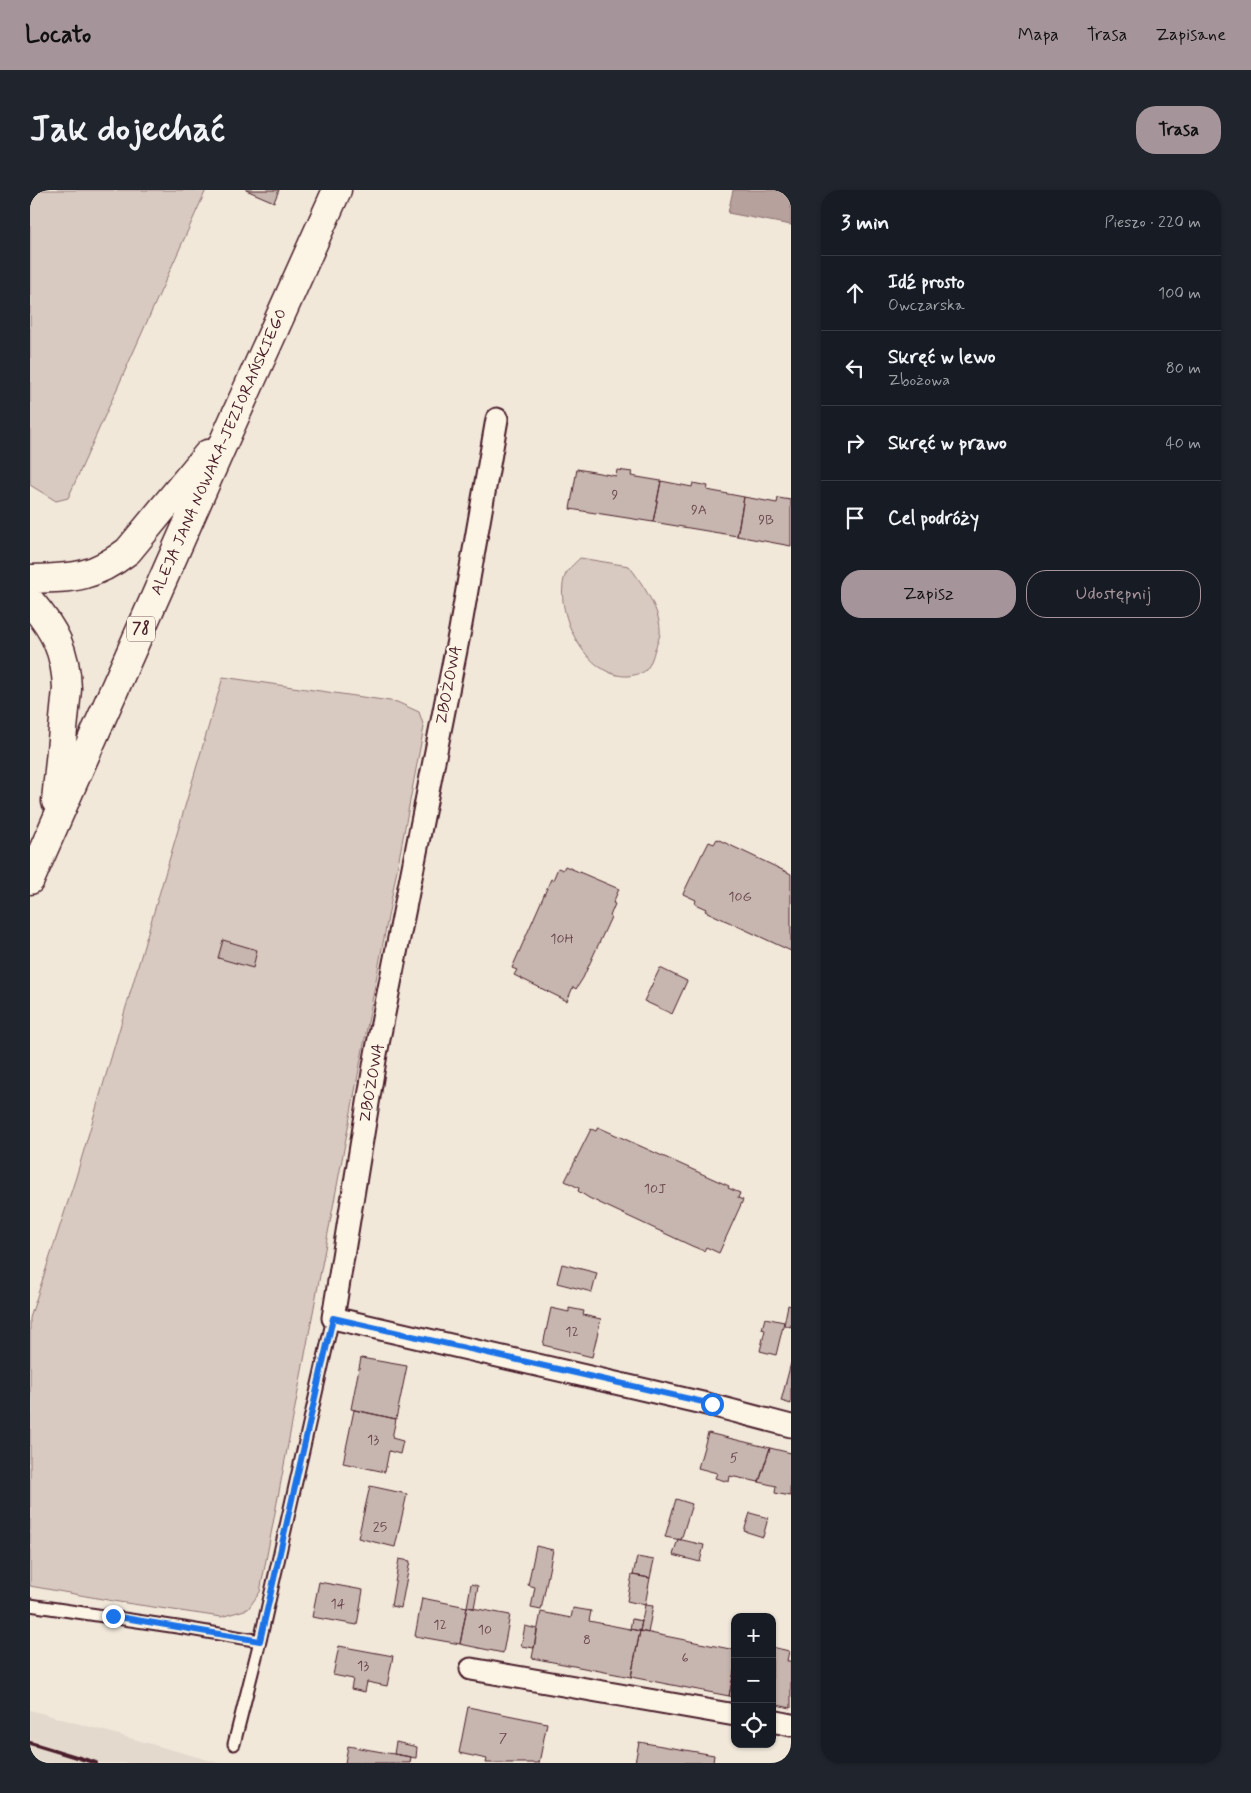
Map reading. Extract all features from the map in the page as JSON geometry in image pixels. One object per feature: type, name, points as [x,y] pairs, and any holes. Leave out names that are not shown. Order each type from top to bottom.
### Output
[{"type":"main road","name":"ALEJA JANA NOWAKA-JEZIORAŃSKIEGO","points":[[30,880],[337,190]]},
{"type":"main road","points":[[30,579],[72,578],[99,569],[128,551],[229,430]]},
{"type":"main road","points":[[30,601],[56,635],[63,652],[67,674],[68,689],[53,828]]},
{"type":"street","name":"ZBOŻOWA","points":[[333,1318],[378,1048],[460,630],[496,419]]},
{"type":"street","points":[[333,1318],[712,1404],[791,1426]]},
{"type":"street","points":[[471,1669],[731,1714]]},
{"type":"street","points":[[776,1722],[791,1725]]},
{"type":"lane","name":"ZBOŻOWA","points":[[234,1744],[260,1641],[333,1318]]},
{"type":"lane","points":[[30,1606],[260,1641]]},
{"type":"shaded area","points":[[30,190],[206,190],[68,498],[56,501],[30,485]]},
{"type":"shaded area","points":[[733,190],[791,190],[791,225],[728,213]]},
{"type":"shaded area","points":[[580,558],[629,566],[640,581],[650,598],[660,625],[660,634],[651,663],[646,670],[628,676],[613,674],[599,667],[587,656],[577,642],[564,610],[562,594],[566,573]]},
{"type":"shaded area","points":[[223,677],[397,702],[419,712],[424,727],[260,1592],[248,1609],[221,1617],[119,1602],[30,1586],[30,1318],[76,1177]]},
{"type":"shaded area","points":[[30,1710],[219,1763],[30,1763]]},
{"type":"building","points":[[246,190],[279,190],[274,202]]},
{"type":"building","points":[[577,469],[616,476],[617,470],[632,472],[631,476],[661,481],[653,522],[570,509]]},
{"type":"building","points":[[661,481],[692,487],[693,483],[708,486],[707,490],[744,497],[737,536],[653,522]]},
{"type":"building","points":[[744,497],[777,503],[778,498],[791,500],[791,546],[737,536]]},
{"type":"building","points":[[717,839],[791,874],[791,951],[705,911],[706,909],[695,904],[696,900],[683,894],[709,842],[714,844]]},
{"type":"building","points":[[565,866],[619,889],[613,903],[615,904],[611,917],[583,978],[576,989],[573,987],[567,1001],[514,975],[517,970],[512,968],[551,879],[553,880],[558,868],[563,870]]},
{"type":"building","points":[[223,940],[257,950],[253,968],[218,958]]},
{"type":"building","points":[[660,968],[687,981],[672,1014],[644,1001]]},
{"type":"building","points":[[598,1127],[729,1186],[728,1188],[740,1193],[738,1198],[743,1200],[719,1253],[706,1247],[704,1251],[692,1246],[589,1198],[578,1191],[579,1188],[565,1181],[591,1129],[596,1131]]},
{"type":"building","points":[[562,1264],[597,1273],[592,1292],[557,1283]]},
{"type":"building","points":[[788,1305],[791,1306],[791,1327],[784,1325]]},
{"type":"building","points":[[551,1308],[569,1312],[569,1308],[584,1311],[583,1315],[601,1319],[592,1357],[543,1345]]},
{"type":"building","points":[[765,1318],[784,1322],[776,1355],[760,1351],[765,1330],[762,1329]]},
{"type":"building","points":[[361,1358],[407,1366],[396,1419],[351,1409]]},
{"type":"building","points":[[791,1363],[791,1404],[781,1401]]},
{"type":"building","points":[[354,1410],[396,1419],[392,1438],[403,1441],[400,1454],[389,1451],[385,1472],[343,1463]]},
{"type":"building","points":[[708,1433],[770,1448],[759,1482],[730,1476],[729,1482],[715,1478],[717,1473],[698,1468]]},
{"type":"building","points":[[770,1448],[791,1453],[790,1496],[775,1493],[776,1486],[759,1482]]},
{"type":"building","points":[[370,1486],[407,1494],[395,1547],[358,1538]]},
{"type":"building","points":[[676,1499],[692,1504],[681,1540],[665,1537]]},
{"type":"building","points":[[750,1513],[768,1518],[763,1537],[744,1531]]},
{"type":"building","points":[[678,1539],[704,1545],[700,1562],[673,1555]]},
{"type":"building","points":[[536,1546],[553,1550],[541,1610],[531,1608],[535,1587],[528,1585]]},
{"type":"building","points":[[637,1557],[654,1560],[650,1578],[633,1575]]},
{"type":"building","points":[[399,1559],[410,1561],[401,1608],[391,1606]]},
{"type":"building","points":[[632,1575],[650,1578],[645,1605],[627,1601]]},
{"type":"building","points":[[319,1582],[363,1590],[357,1625],[312,1617]]},
{"type":"building","points":[[471,1584],[478,1586],[474,1608],[467,1607]]},
{"type":"building","points":[[422,1598],[467,1607],[460,1644],[415,1636]]},
{"type":"building","points":[[645,1605],[653,1606],[648,1633],[640,1631]]},
{"type":"building","points":[[467,1607],[510,1615],[503,1653],[460,1644]]},
{"type":"building","points":[[573,1608],[591,1611],[589,1621],[640,1631],[631,1677],[532,1658],[541,1612],[571,1618]]},
{"type":"building","points":[[632,1619],[642,1621],[640,1631],[630,1629]]},
{"type":"building","points":[[525,1626],[537,1629],[534,1648],[521,1646]]},
{"type":"building","points":[[640,1631],[731,1649],[731,1686],[729,1696],[631,1677]]},
{"type":"building","points":[[339,1646],[393,1656],[387,1686],[367,1682],[365,1692],[351,1689],[353,1679],[333,1675]]},
{"type":"building","points":[[776,1648],[789,1651],[787,1661],[791,1661],[791,1708],[776,1705]]},
{"type":"building","points":[[468,1707],[547,1723],[539,1763],[486,1763],[487,1759],[459,1753]]},
{"type":"building","points":[[396,1742],[417,1747],[416,1758],[394,1754]]},
{"type":"building","points":[[639,1742],[714,1755],[713,1763],[635,1763]]},
{"type":"building","points":[[348,1746],[411,1757],[410,1763],[345,1763]]},
{"type":"railway","points":[[30,1743],[96,1763]]},
{"type":"route","points":[[113,1616],[260,1641],[333,1318],[712,1404]]}]
